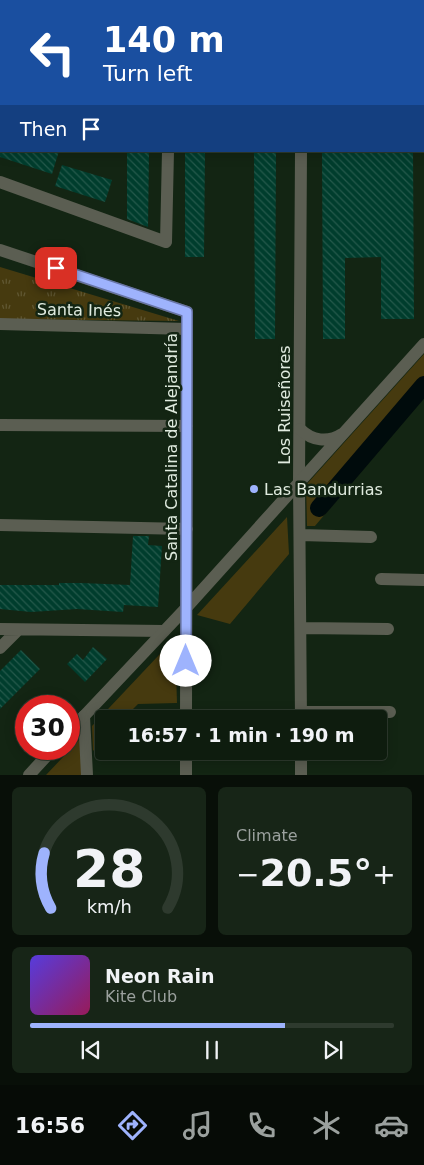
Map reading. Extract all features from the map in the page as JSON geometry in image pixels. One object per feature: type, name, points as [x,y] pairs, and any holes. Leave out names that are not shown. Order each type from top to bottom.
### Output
[{"type":"street","points":[[0,182],[166,242],[168,152]]},
{"type":"street","name":"Los Ruiseñores","points":[[301,152],[300,482],[302,710]]},
{"type":"street","name":"Santa Catalina de Alejandría","points":[[0,250],[187,312],[186,710]]},
{"type":"street","name":"Santa Inés","points":[[0,324],[187,329]]},
{"type":"street","points":[[80,720],[186,608],[424,344]]},
{"type":"street","points":[[0,425],[187,426]]},
{"type":"street","points":[[300,429],[310,437],[323,440],[338,437],[344,432]]},
{"type":"street","points":[[0,525],[187,530]]},
{"type":"street","points":[[301,534],[371,537]]},
{"type":"street","points":[[382,579],[424,580]]},
{"type":"street","points":[[302,628],[388,629]]},
{"type":"street","points":[[0,629],[164,631]]},
{"type":"street","points":[[0,648],[18,630]]},
{"type":"street","points":[[84,716],[87,775]]},
{"type":"street","points":[[29,775],[43,760]]},
{"type":"street","points":[[186,760],[186,775]]},
{"type":"street","points":[[301,760],[301,775]]},
{"type":"green space","points":[[0,267],[179,321],[0,319]]},
{"type":"green space","points":[[424,354],[424,397],[315,526],[307,526],[306,485]]},
{"type":"green space","points":[[287,517],[289,554],[230,624],[197,615]]},
{"type":"green space","points":[[175,638],[177,703],[138,704],[132,710],[107,710]]},
{"type":"green space","points":[[95,723],[95,749],[93,751],[92,726]]},
{"type":"green space","points":[[80,739],[84,775],[46,775],[60,760],[80,760]]},
{"type":"building","points":[[0,152],[59,152],[52,174],[0,157]]},
{"type":"building","points":[[127,152],[149,152],[148,227],[127,219]]},
{"type":"building","points":[[185,152],[205,152],[204,257],[185,257]]},
{"type":"building","points":[[254,152],[276,152],[275,339],[255,339]]},
{"type":"building","points":[[322,152],[413,152],[414,319],[381,319],[381,257],[345,258],[345,339],[323,339]]},
{"type":"building","points":[[62,165],[112,180],[105,202],[55,186]]},
{"type":"building","points":[[133,536],[149,536],[148,545],[162,546],[158,607],[124,605],[123,612],[77,609],[31,612],[0,609],[0,585],[81,583],[130,585]]},
{"type":"building","points":[[93,647],[107,659],[85,682],[67,664],[77,654],[83,660]]},
{"type":"building","points":[[21,650],[40,669],[0,709],[0,671]]},
{"type":"waterway","points":[[319,508],[424,385]]},
{"type":"place","name":"Las Bandurrias","points":[[254,489]]},
{"type":"route","points":[[56,268],[187,312],[186,661]]}]
